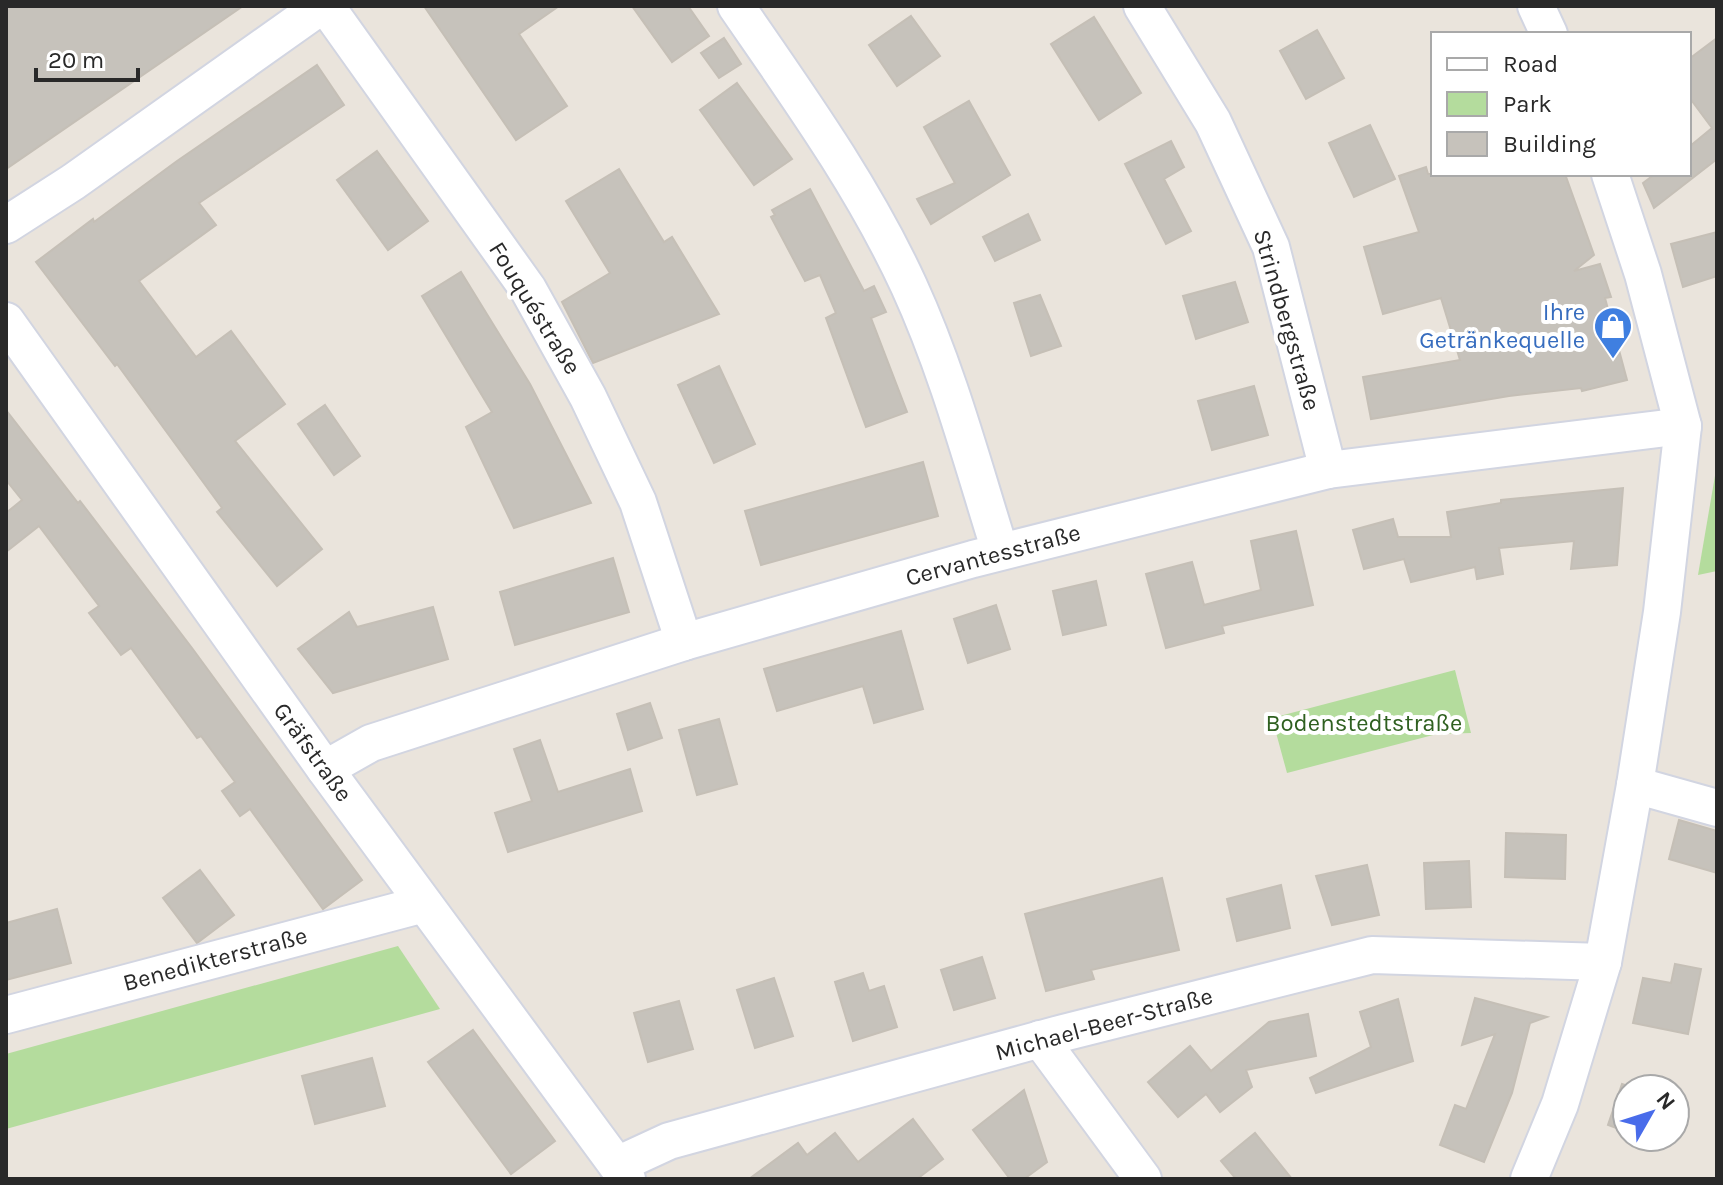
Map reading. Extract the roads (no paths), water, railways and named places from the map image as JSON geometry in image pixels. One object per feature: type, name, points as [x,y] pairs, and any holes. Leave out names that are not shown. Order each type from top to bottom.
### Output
[{"type":"street","points":[[6,225],[73,182],[324,6]]},
{"type":"street","name":"Fouquéstraße","points":[[324,6],[528,289],[588,397],[638,502],[684,642]]},
{"type":"street","points":[[736,6],[850,174],[908,285],[944,370],[1000,551]]},
{"type":"street","name":"Strindbergstraße","points":[[1142,6],[1213,122],[1271,247],[1328,470]]},
{"type":"street","points":[[1536,6],[1548,32]]},
{"type":"street","points":[[1529,1179],[1560,1104],[1603,962],[1662,612],[1683,426],[1643,274],[1611,176]]},
{"type":"street","name":"Gräfstraße","points":[[6,321],[325,769],[622,1172]]},
{"type":"street","name":"Cervantesstraße","points":[[325,769],[371,743],[684,642],[1000,551],[1328,470],[1683,426]]},
{"type":"street","points":[[1635,785],[1717,808]]},
{"type":"street","name":"Benedikterstraße","points":[[6,1015],[424,904]]},
{"type":"street","name":"Michael-Beer-Straße","points":[[622,1172],[669,1141],[1040,1039],[1372,955],[1603,962]]},
{"type":"street","points":[[1040,1039],[1143,1179]]},
{"type":"place","name":"Ihre Getränkequelle","points":[[1613,360]]},
{"type":"park label","name":"Bodenstedtstraße","points":[[1364,723]]}]
